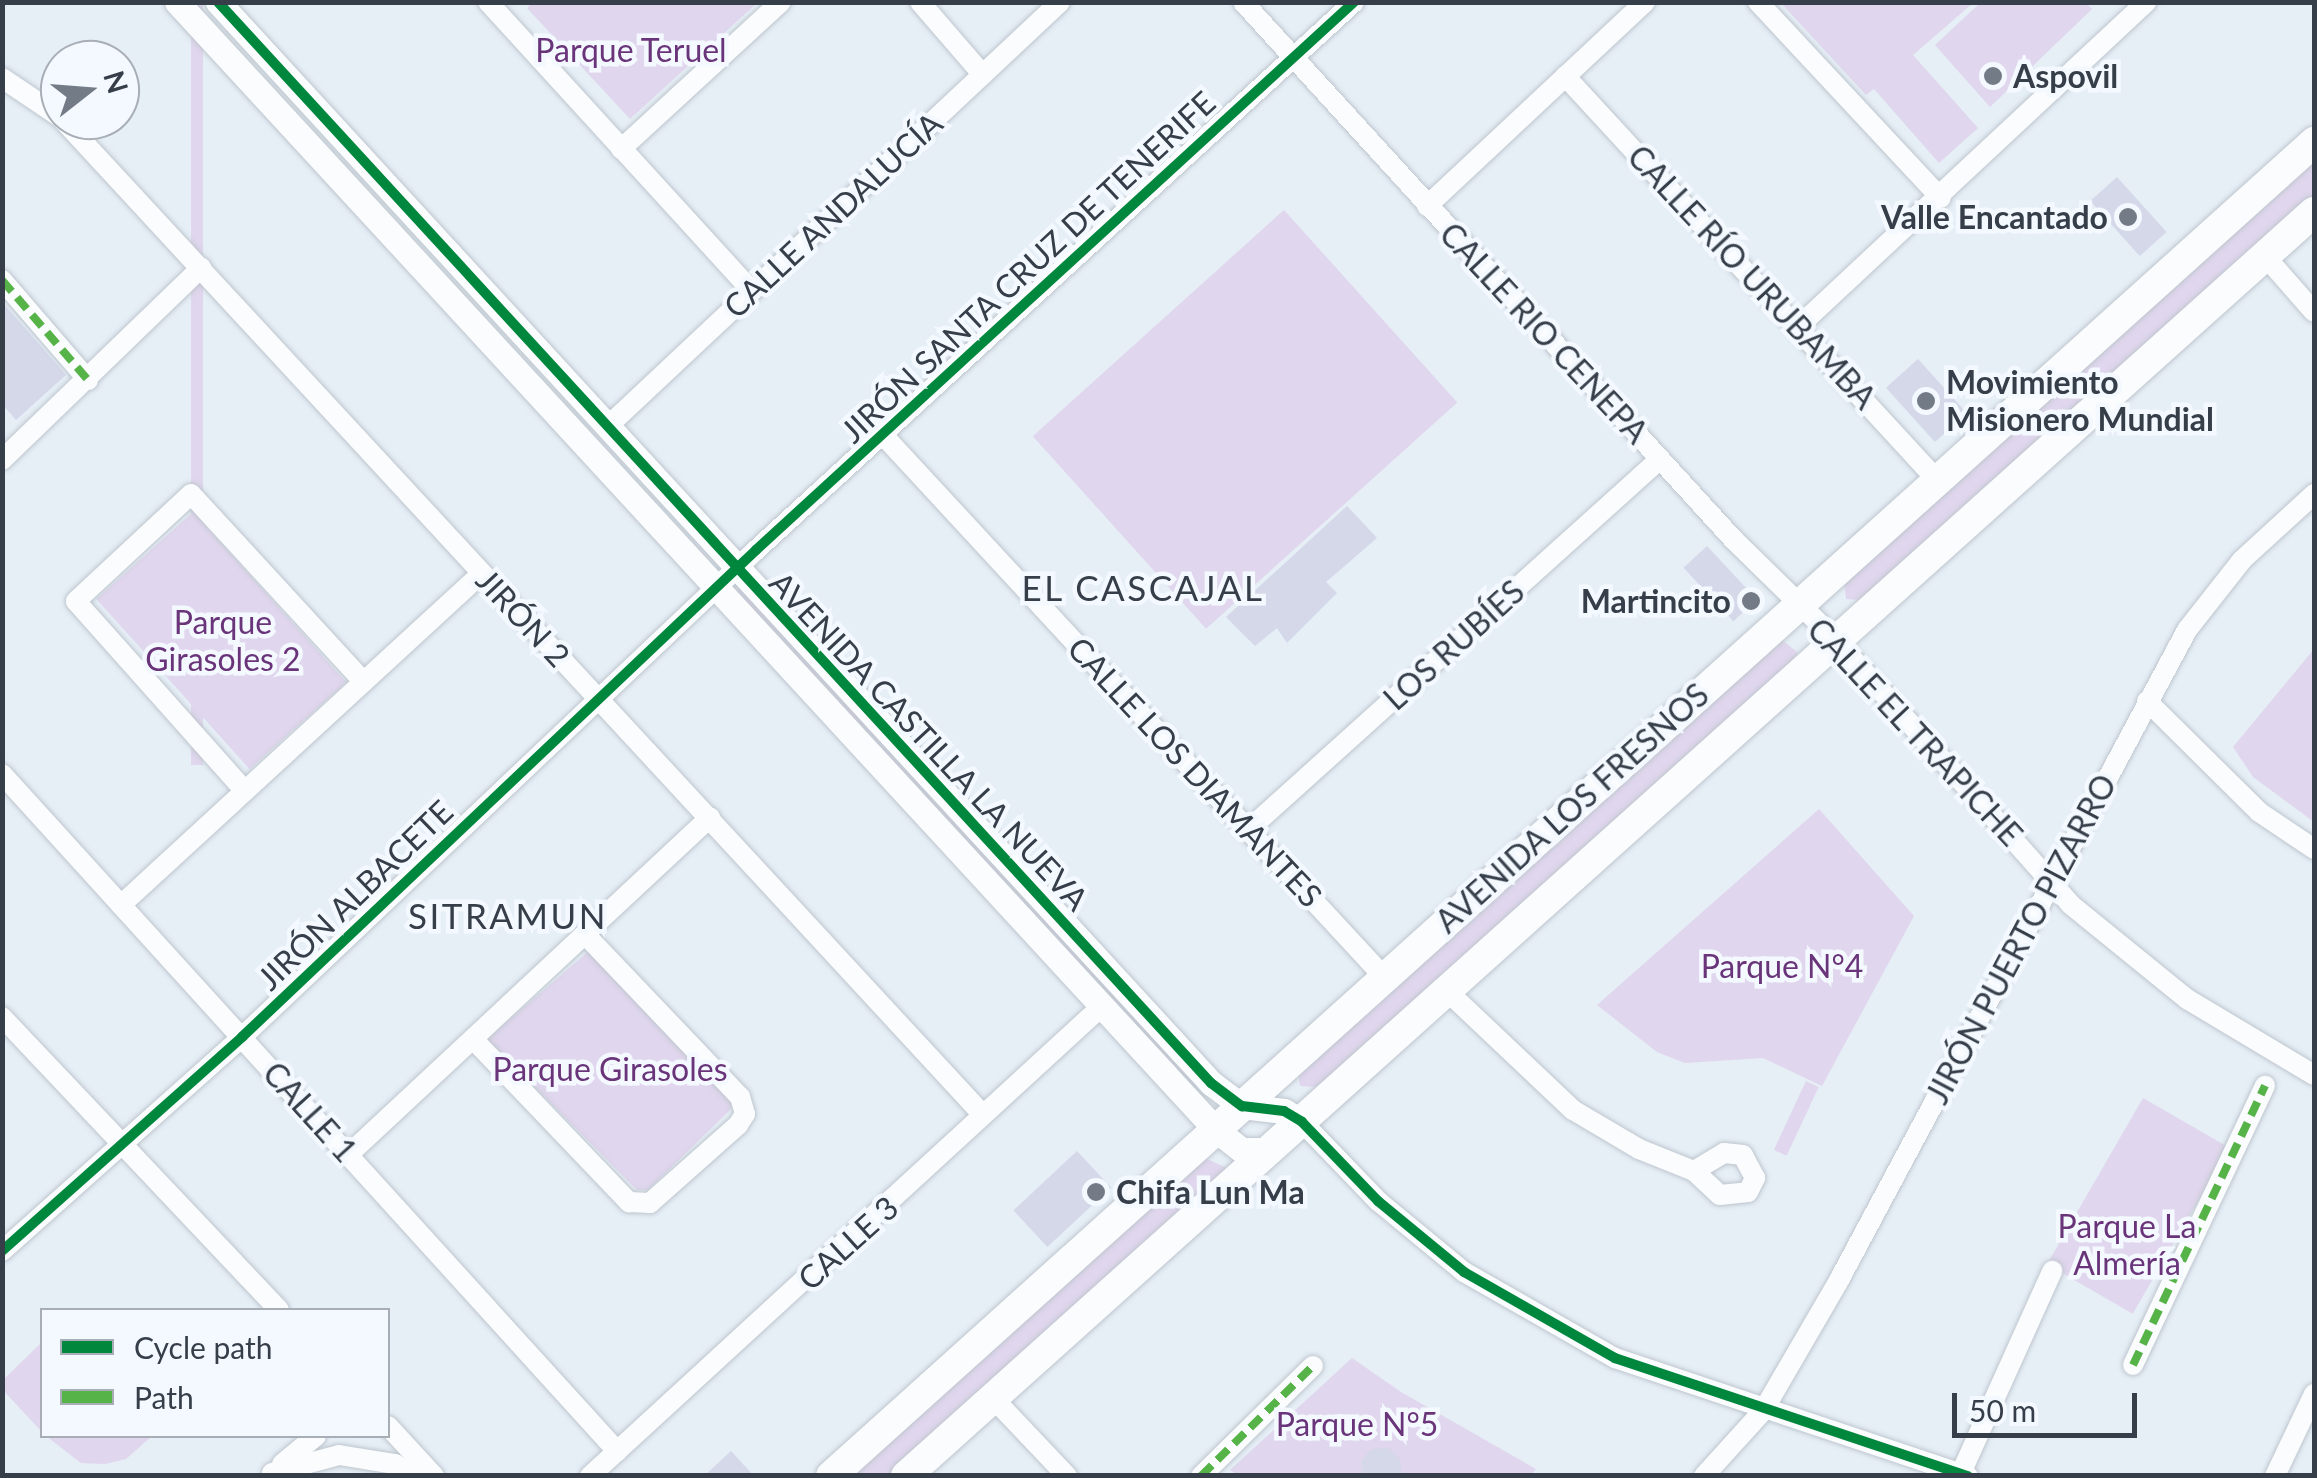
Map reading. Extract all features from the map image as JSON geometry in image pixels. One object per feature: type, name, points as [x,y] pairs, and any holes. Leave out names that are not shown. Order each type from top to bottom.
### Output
[{"type":"main road","name":"AVENIDA LOS FRESNOS","points":[[831,1476],[2314,142]]},
{"type":"main road","name":"AVENIDA LOS FRESNOS","points":[[906,1476],[2314,212]]},
{"type":"street","name":"AVENIDA CASTILLA LA NUEVA","points":[[178,2],[1216,1130],[1242,1150],[1268,1150]]},
{"type":"street","name":"AVENIDA CASTILLA LA NUEVA","points":[[218,2],[1212,1083],[1242,1106],[1284,1111],[1302,1122]]},
{"type":"street","points":[[488,2],[752,290]]},
{"type":"street","points":[[621,148],[781,2]]},
{"type":"street","points":[[920,2],[983,75]]},
{"type":"street","name":"CALLE ANDALUCÍA","points":[[607,426],[1060,2]]},
{"type":"street","points":[[1243,2],[1292,59]]},
{"type":"street","name":"JIRÓN SANTA CRUZ DE TENERIFE","points":[[736,569],[1354,2]]},
{"type":"street","points":[[1427,206],[1646,2]]},
{"type":"street","points":[[1758,2],[1941,198]]},
{"type":"street","points":[[1800,326],[2147,2]]},
{"type":"street","name":"CALLE RIO CENEPA","points":[[1292,59],[1798,606]]},
{"type":"street","name":"CALLE RÍO URUBAMBA","points":[[1565,76],[1800,326],[1936,480]]},
{"type":"street","name":"JIRÓN 2","points":[[2,78],[40,104]]},
{"type":"street","name":"JIRÓN 2","points":[[82,140],[983,1115]]},
{"type":"street","points":[[2265,256],[2314,312]]},
{"type":"street","points":[[2,460],[201,268]]},
{"type":"street","points":[[2,280],[88,380]]},
{"type":"street","name":"CALLE LOS DIAMANTES","points":[[884,435],[1384,977]]},
{"type":"street","name":"LOS RUBÍES","points":[[1248,830],[1660,459]]},
{"type":"street","points":[[246,791],[76,600],[190,494],[364,682]]},
{"type":"street","name":"JIRÓN PUERTO PIZARRO","points":[[1704,1476],[1763,1410],[2147,702],[2223,582],[2314,494]]},
{"type":"street","name":"JIRÓN ALBACETE","points":[[2,1251],[242,1037],[736,569]]},
{"type":"street","points":[[121,905],[481,574]]},
{"type":"street","name":"CALLE EL TRAPICHE","points":[[1798,606],[1836,640],[2070,904],[2187,999],[2314,1075]]},
{"type":"street","points":[[2147,702],[2259,812],[2314,849]]},
{"type":"street","name":"CALLE 1","points":[[2,774],[618,1451]]},
{"type":"street","points":[[348,1155],[710,817]]},
{"type":"street","points":[[473,1039],[628,1202],[650,1203],[738,1125],[746,1114],[740,1097],[586,934]]},
{"type":"street","points":[[1446,990],[1524,1071],[1573,1110],[1639,1149],[1694,1172]]},
{"type":"street","name":"CALLE 3","points":[[590,1476],[1102,1006]]},
{"type":"street","points":[[2,1017],[276,1308]]},
{"type":"street","points":[[2133,1364],[2265,1086]]},
{"type":"street","points":[[1302,1122],[1378,1200],[1464,1272],[1615,1358],[1964,1474],[2052,1272]]},
{"type":"street","points":[[1202,1476],[1314,1366]]},
{"type":"street","points":[[2274,1476],[2314,1394]]},
{"type":"street","points":[[992,1398],[1067,1476]]},
{"type":"street","points":[[390,1428],[434,1476]]},
{"type":"street","points":[[271,1474],[314,1438]]},
{"type":"street","points":[[271,1474],[338,1455],[395,1464],[413,1476]]},
{"type":"green space","name":"Parque Teruel","points":[[533,2],[757,3],[630,119],[527,8]]},
{"type":"green space","points":[[191,3],[203,3],[203,765],[191,765]]},
{"type":"green space","points":[[1781,3],[1973,3],[1913,55],[1978,128],[1939,163],[1874,89],[1866,95]]},
{"type":"green space","name":"Aspovil","points":[[1980,3],[2086,3],[2092,9],[1990,107],[1935,45]]},
{"type":"green space","points":[[2314,159],[2314,197],[1861,600],[1846,599],[1844,581]]},
{"type":"green space","points":[[1284,210],[1457,402],[1206,629],[1033,436]]},
{"type":"green space","name":"Parque Girasoles 2","points":[[193,512],[346,682],[250,769],[96,599]]},
{"type":"green space","points":[[740,587],[1202,1082],[1194,1089],[733,594]]},
{"type":"green space","points":[[1782,640],[1797,652],[1796,660],[1319,1087],[1300,1086],[1298,1072]]},
{"type":"green space","points":[[2314,649],[2314,822],[2253,777],[2233,747]]},
{"type":"green space","name":"Parque N°4","points":[[1819,809],[1914,916],[1822,1086],[1763,1058],[1685,1063],[1657,1052],[1597,1005]]},
{"type":"green space","name":"Parque Girasoles","points":[[589,951],[733,1099],[730,1110],[648,1190],[637,1190],[487,1039]]},
{"type":"green space","points":[[1806,1081],[1819,1087],[1787,1156],[1774,1150]]},
{"type":"green space","name":"Parque La Almería","points":[[2143,1098],[2229,1148],[2133,1314],[2047,1264]]},
{"type":"green space","points":[[1205,1158],[1227,1168],[888,1475],[849,1476]]},
{"type":"green space","points":[[40,1344],[40,1430],[2,1389],[3,1380]]},
{"type":"green space","name":"Parque N°5","points":[[1352,1358],[1401,1392],[1536,1469],[1530,1476],[1239,1476],[1230,1470]]},
{"type":"green space","points":[[49,1438],[150,1438],[126,1459],[105,1464],[81,1463]]},
{"type":"building","name":"Valle Encantado","points":[[2117,177],[2167,232],[2140,256],[2090,201]]},
{"type":"building","points":[[2,302],[66,375],[16,420],[2,404]]},
{"type":"building","name":"Movimiento Misionero Mundial","points":[[1918,359],[1967,413],[1935,442],[1886,388]]},
{"type":"building","points":[[1347,506],[1377,538],[1326,582],[1337,593],[1287,643],[1277,628],[1255,646],[1226,617]]},
{"type":"building","points":[[1707,546],[1757,599],[1733,621],[1684,568]]},
{"type":"building","points":[[1077,1151],[1111,1188],[1047,1247],[1013,1210]]},
{"type":"building","points":[[1389,1448],[1400,1459],[1402,1476],[1363,1476],[1361,1462],[1371,1449]]},
{"type":"building","points":[[731,1451],[754,1476],[704,1476]]},
{"type":"marked path","points":[[2,280],[88,380]]},
{"type":"marked path","points":[[2133,1365],[2265,1086]]},
{"type":"marked path","points":[[1201,1476],[1313,1366]]},
{"type":"cycle path","points":[[218,2],[1211,1083],[1242,1106],[1284,1111],[1302,1122],[1378,1201],[1464,1272],[1615,1358],[1968,1476]]},
{"type":"cycle path","points":[[2,1251],[242,1037],[756,550],[1354,2]]},
{"type":"place","name":"Aspovil","points":[[1993,76]]},
{"type":"place","name":"Valle Encantado","points":[[2128,217]]},
{"type":"place","name":"Movimiento Misionero Mundial","points":[[1926,401]]},
{"type":"place","name":"Martincito","points":[[1751,601]]},
{"type":"place","name":"Chifa Lun Ma","points":[[1096,1192]]},
{"type":"district","name":"EL CASCAJAL","points":[[1143,587]]},
{"type":"district","name":"SITRAMUN","points":[[508,915]]}]
